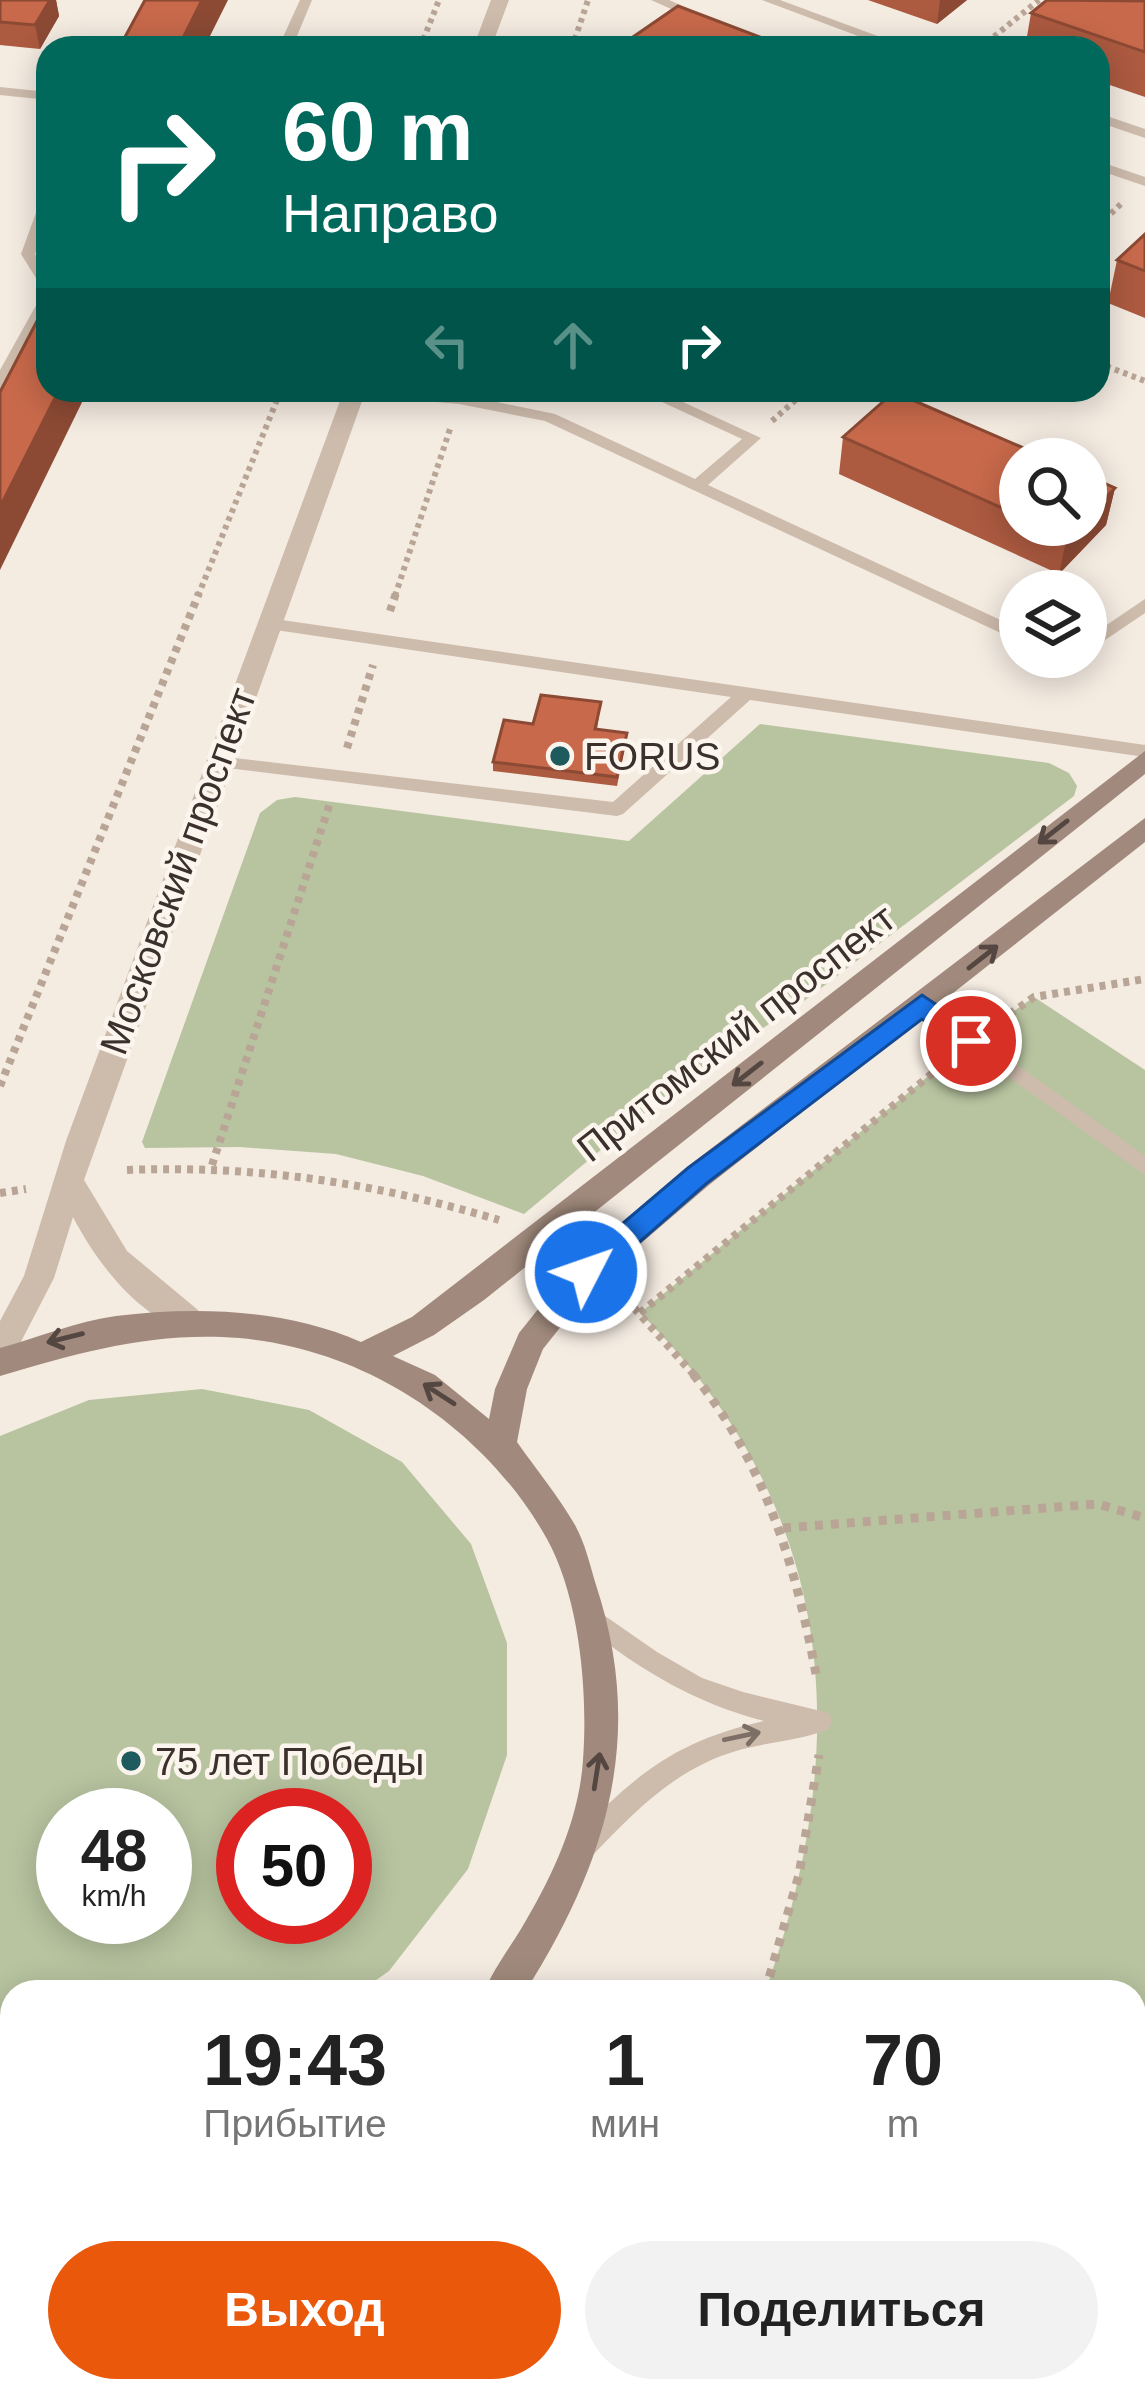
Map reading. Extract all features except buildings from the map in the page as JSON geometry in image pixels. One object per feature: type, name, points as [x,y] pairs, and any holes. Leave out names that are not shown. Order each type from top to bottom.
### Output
[{"type":"main road","name":"Притомский проспект","points":[[366,1355],[423,1326],[473,1291],[1145,756]]},
{"type":"main road","points":[[500,1446],[511,1389],[530,1342],[586,1272],[698,1176],[1145,828]]},
{"type":"main road","points":[[0,1362],[53,1340],[187,1318],[305,1335],[366,1355],[416,1379],[459,1408],[500,1446],[551,1517],[571,1555],[595,1620],[603,1689],[600,1763],[581,1849],[546,1925],[511,1980]]},
{"type":"street","points":[[486,36],[500,0]]},
{"type":"street","name":"Московский проспект","points":[[0,1351],[39,1278],[217,762],[351,402]]},
{"type":"street","points":[[70,1182],[93,1231],[118,1267],[187,1318]]},
{"type":"lane","points":[[290,36],[306,0]]},
{"type":"lane","points":[[657,0],[725,26]]},
{"type":"lane","points":[[768,0],[870,36]]},
{"type":"lane","points":[[0,91],[36,96]]},
{"type":"lane","points":[[1110,121],[1145,134]]},
{"type":"lane","points":[[1110,169],[1145,182]]},
{"type":"lane","points":[[36,232],[28,254],[36,269]]},
{"type":"lane","points":[[0,384],[36,314]]},
{"type":"lane","points":[[470,402],[550,417],[999,626]]},
{"type":"lane","points":[[509,406],[514,402]]},
{"type":"lane","points":[[671,402],[753,438],[697,486]]},
{"type":"lane","points":[[1107,632],[1145,605]]},
{"type":"lane","points":[[268,624],[1145,756]]},
{"type":"lane","points":[[217,762],[617,809],[744,695]]},
{"type":"lane","points":[[922,1005],[1145,1167]]},
{"type":"lane","points":[[581,1849],[641,1786],[682,1756],[727,1739],[820,1721],[728,1702],[691,1689],[656,1670],[595,1620]]},
{"type":"path","points":[[425,36],[439,0]]},
{"type":"path","points":[[576,36],[588,0]]},
{"type":"path","points":[[995,36],[1039,0]]},
{"type":"path","points":[[1110,368],[1145,381]]},
{"type":"path","points":[[0,1086],[276,402]]},
{"type":"path","points":[[753,438],[794,402]]},
{"type":"path","points":[[640,1313],[971,1041],[1034,997],[1145,979]]},
{"type":"path","points":[[127,1170],[212,1165],[331,1175],[506,1222]]},
{"type":"path","points":[[626,1299],[718,1402],[754,1462],[783,1528],[805,1599],[816,1673]]},
{"type":"path","points":[[783,1528],[1098,1504],[1145,1518]]},
{"type":"path","points":[[769,1980],[788,1929],[811,1833],[819,1753]]},
{"type":"green space","points":[[760,724],[1049,763],[1069,773],[1077,786],[1074,796],[804,1001],[687,1078],[524,1214],[423,1176],[336,1154],[240,1147],[145,1148],[142,1142],[260,813],[277,800],[295,797],[629,841]]},
{"type":"green space","points":[[1034,997],[1145,1070],[1145,1980],[769,1980],[794,1898],[811,1807],[817,1718],[810,1631],[790,1547],[756,1466],[706,1388],[640,1313],[971,1041]]},
{"type":"green space","points":[[202,1389],[309,1410],[402,1462],[471,1544],[507,1643],[507,1755],[468,1869],[389,1971],[376,1980],[0,1980],[0,1436],[89,1400]]},
{"type":"place","name":"FORUS","points":[[560,756]]},
{"type":"place","name":"75 лет Победы","points":[[131,1761]]},
{"type":"route","points":[[586,1272],[698,1176],[922,1005],[971,1041]]}]
